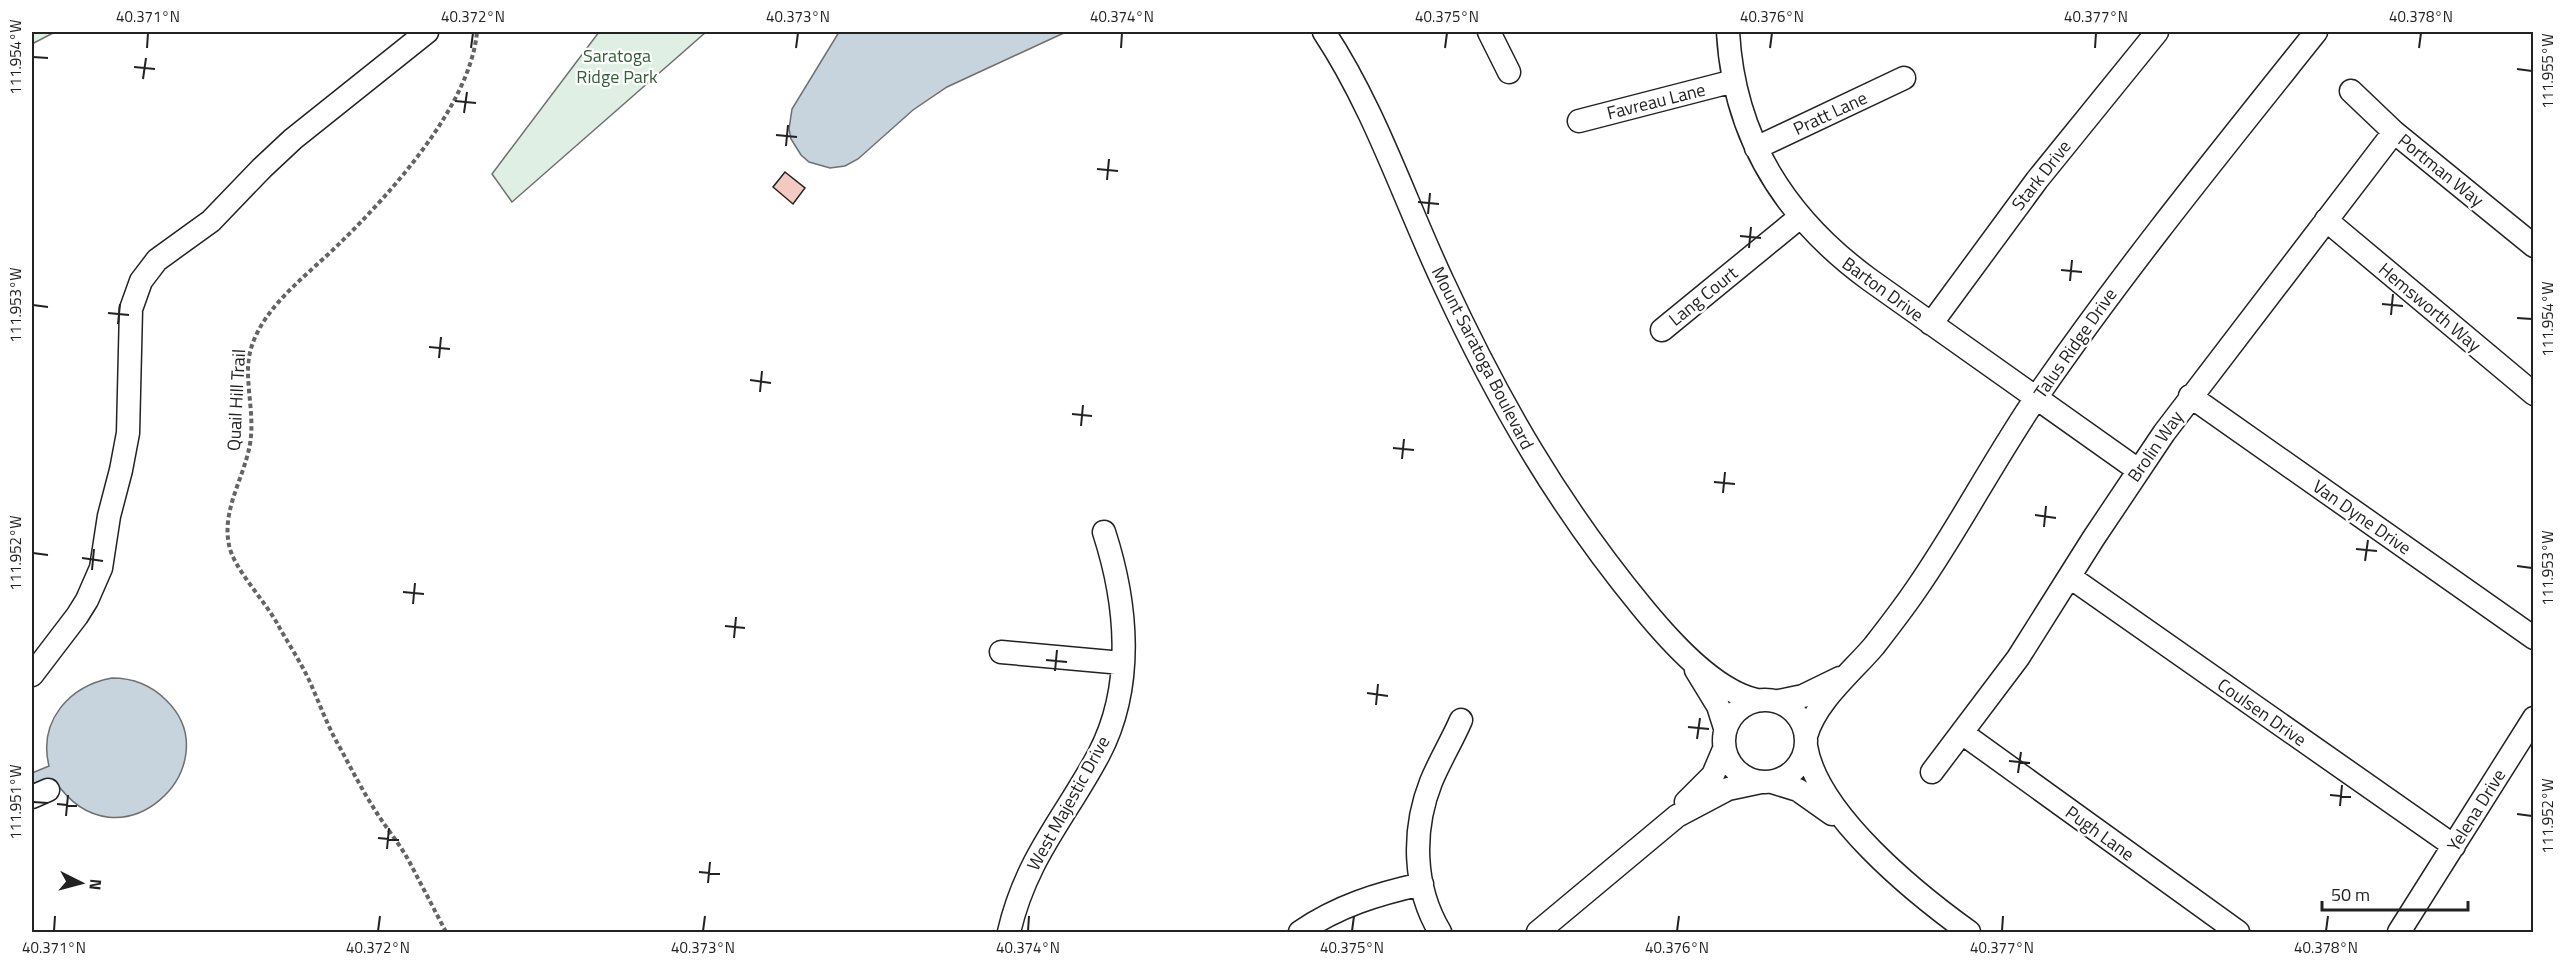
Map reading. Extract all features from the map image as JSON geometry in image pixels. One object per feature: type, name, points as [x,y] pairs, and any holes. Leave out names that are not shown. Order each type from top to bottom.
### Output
[{"type":"street","points":[[32,675],[77,616],[96,583],[101,568],[109,516],[125,452],[130,414],[131,309],[141,281],[157,260],[211,221],[293,139],[427,32]]},
{"type":"street","name":"Mount Saratoga Boulevard","points":[[1324,32],[1366,106],[1443,282],[1509,416],[1557,494],[1594,546],[1653,621],[1687,656],[1726,687],[1756,700]]},
{"type":"street","points":[[1489,32],[1509,72]]},
{"type":"street","name":"Barton Drive","points":[[1728,32],[1734,81],[1740,107],[1756,148],[1776,185],[1800,217],[1828,248],[1848,265],[2138,470]]},
{"type":"street","name":"Stark Drive","points":[[1932,324],[2030,189],[2157,32]]},
{"type":"street","name":"Talus Ridge Drive","points":[[1806,741],[1817,713],[1892,623],[1916,590],[2036,398],[2159,228],[2316,32]]},
{"type":"street","name":"Pratt Lane","points":[[1756,148],[1904,78]]},
{"type":"street","name":"Favreau Lane","points":[[1579,121],[1734,81]]},
{"type":"street","name":"Portman Way","points":[[2351,91],[2394,132],[2534,246]]},
{"type":"street","name":"Brolin Way","points":[[1932,772],[2018,658],[2138,470],[2190,396],[2394,132]]},
{"type":"street","name":"Lang Court","points":[[1662,330],[1800,217]]},
{"type":"street","name":"Hemsworth Way","points":[[2326,220],[2534,394]]},
{"type":"street","name":"Van Dyne Drive","points":[[2190,396],[2534,638]]},
{"type":"street","name":"West Majestic Drive","points":[[1009,933],[1030,868],[1099,753],[1118,696],[1124,634],[1121,596],[1116,567],[1104,532]]},
{"type":"street","name":"Coulsen Drive","points":[[2070,577],[2454,846]]},
{"type":"street","points":[[1001,652],[1122,663]]},
{"type":"street","name":"Mount Saratoga Boulevard","points":[[1687,656],[1718,706],[1725,739]]},
{"type":"street","name":"Talus Ridge Drive","points":[[1779,701],[1818,691],[1853,669]]},
{"type":"street","points":[[1538,933],[1677,816],[1713,775],[1729,720],[1740,707],[1756,700],[1779,701],[1800,718],[1811,768],[1846,823]]},
{"type":"street","name":"Yelena Drive","points":[[2399,933],[2454,846],[2526,746],[2534,718]]},
{"type":"street","points":[[1440,933],[1427,905],[1422,884],[1418,838],[1424,804],[1433,778],[1461,720]]},
{"type":"street","name":"Pugh Lane","points":[[1962,734],[2238,933]]},
{"type":"street","points":[[1725,739],[1734,768],[1751,780],[1797,790],[1846,823],[1916,890],[1969,933]]},
{"type":"street","points":[[1677,816],[1728,789],[1766,782],[1791,773],[1798,766],[1806,741]]},
{"type":"street","points":[[1300,933],[1323,917],[1356,901],[1422,884]]},
{"type":"path","name":"Quail Hill Trail","points":[[446,933],[409,862],[374,809],[338,744],[298,659],[264,602],[235,563],[229,547],[228,530],[233,496],[250,446],[252,417],[248,369],[249,355],[257,331],[271,311],[368,215],[412,164],[456,94],[473,54],[477,32]]},
{"type":"green space","points":[[32,32],[55,32],[32,44]]},
{"type":"green space","name":"Saratoga Ridge Park","points":[[599,32],[706,32],[512,202],[492,174]]},
{"type":"shaded area","points":[[839,32],[1066,32],[947,87],[913,110],[858,159],[845,166],[830,168],[809,162],[801,155],[791,139],[789,129],[792,109]]},
{"type":"shaded area","points":[[112,678],[141,683],[166,700],[183,726],[186,753],[177,779],[160,800],[136,814],[109,817],[81,807],[55,781],[32,790],[32,773],[49,766],[48,734],[60,708],[82,689]]},
{"type":"building","points":[[785,172],[805,188],[793,204],[773,187]]}]
